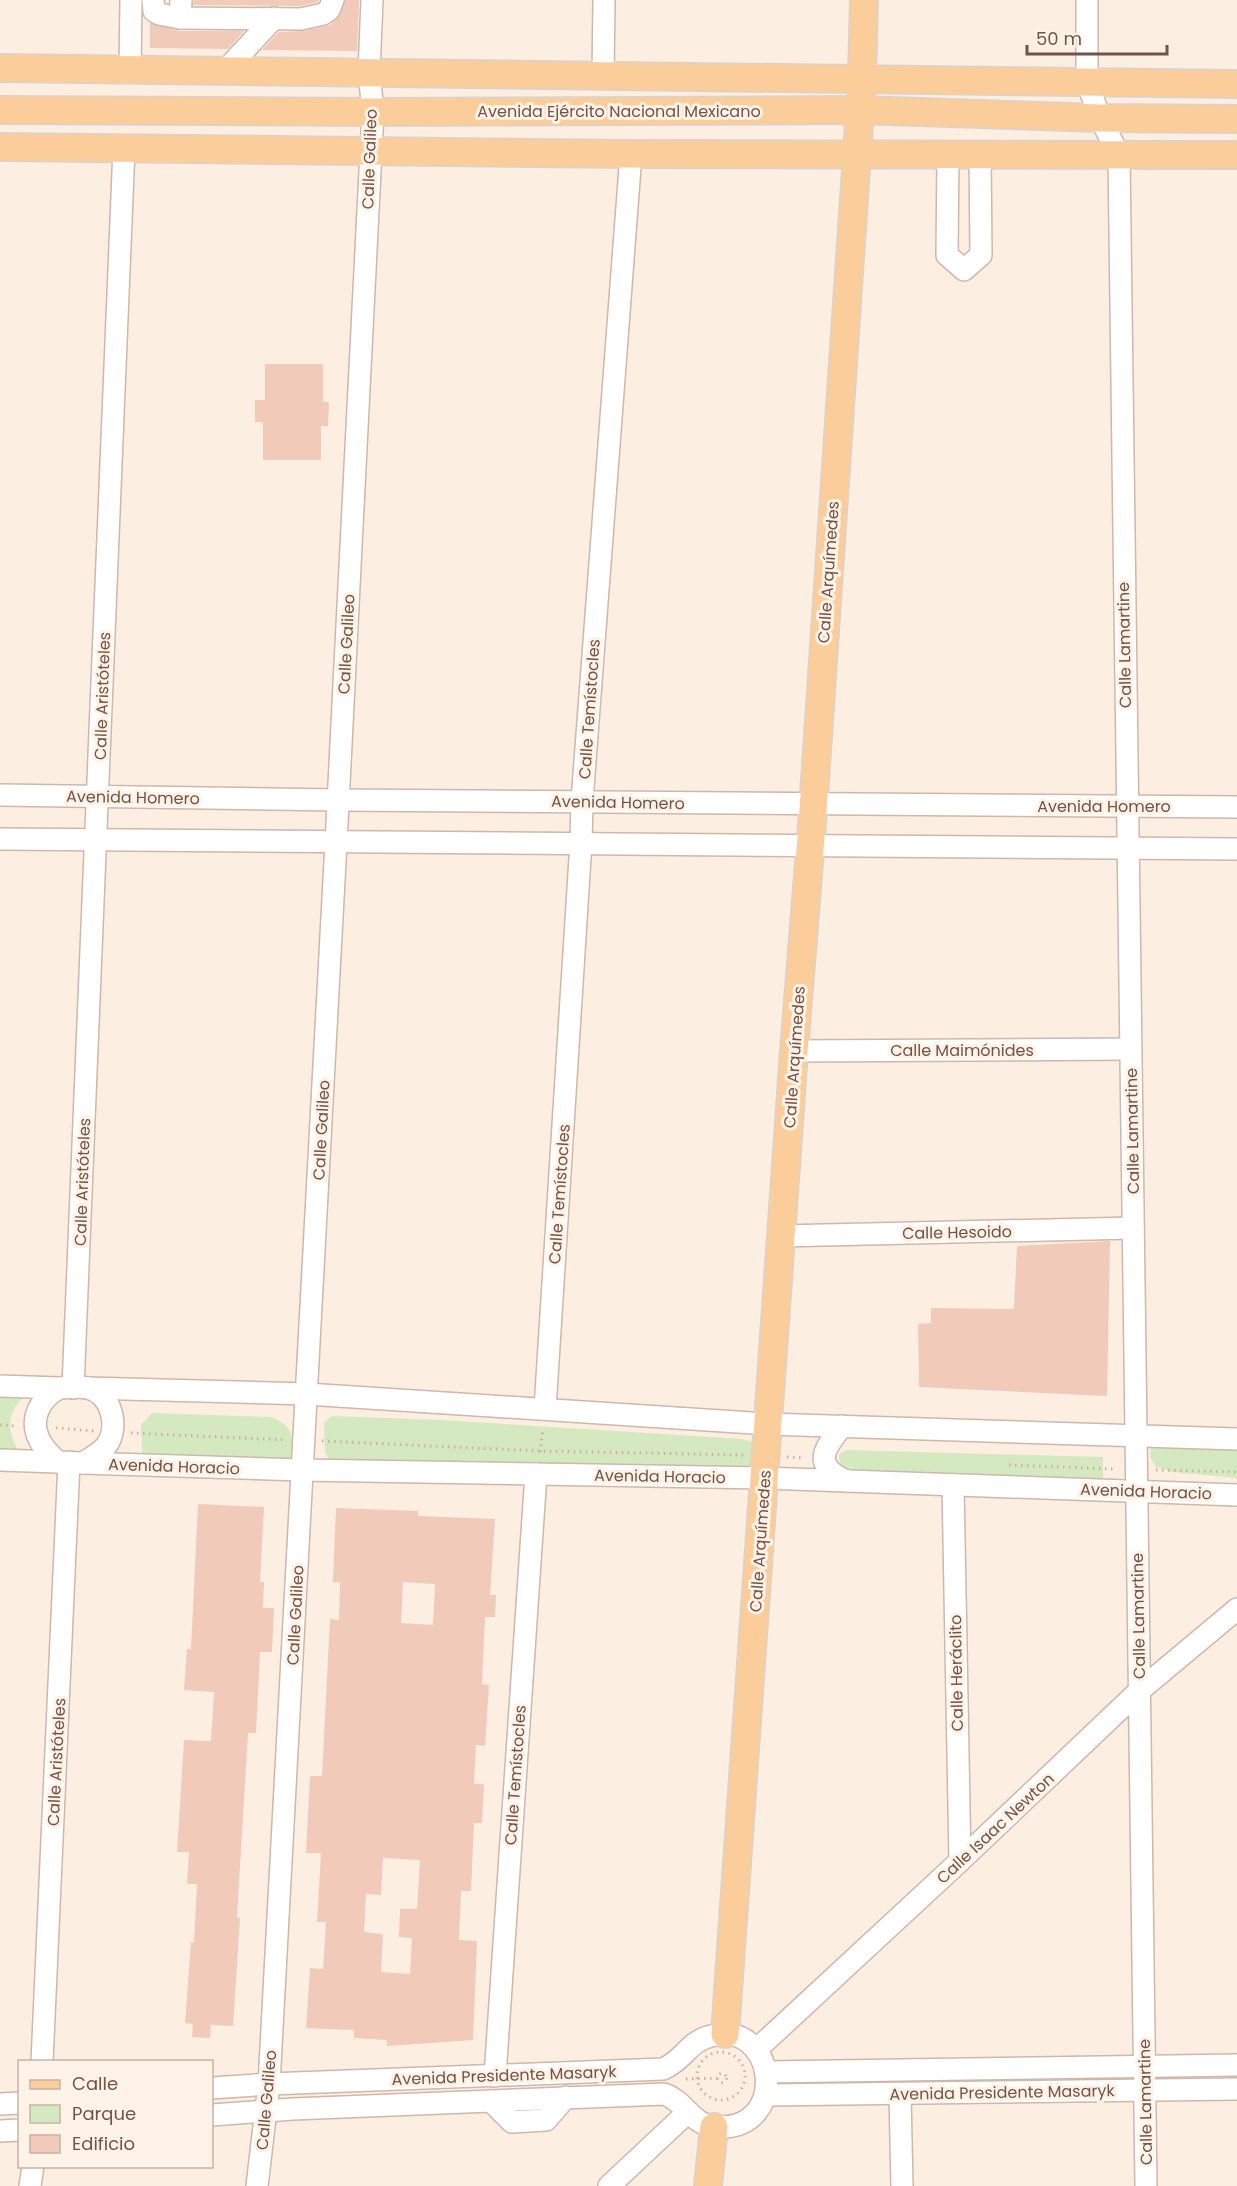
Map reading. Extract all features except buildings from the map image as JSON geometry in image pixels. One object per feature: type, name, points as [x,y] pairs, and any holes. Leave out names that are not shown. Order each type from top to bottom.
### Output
[{"type":"main road","name":"Calle Arquímedes","points":[[725,2034],[813,805],[862,79],[864,0]]},
{"type":"main road","name":"Avenida Ejército Nacional Mexicano","points":[[0,68],[1237,84]]},
{"type":"main road","name":"Avenida Ejército Nacional Mexicano","points":[[0,110],[373,112],[859,110],[1100,118],[1237,119]]},
{"type":"main road","points":[[0,147],[631,154],[1237,155]]},
{"type":"main road","points":[[708,2186],[714,2127]]},
{"type":"street","points":[[130,70],[131,0]]},
{"type":"street","name":"Calle Galileo","points":[[257,2186],[269,2084],[336,843],[373,112],[369,72],[372,0]]},
{"type":"street","points":[[603,75],[604,0]]},
{"type":"street","name":"Calle Lamartine","points":[[1087,0],[1087,82],[1100,118],[1119,155],[1146,2186]]},
{"type":"street","points":[[152,3],[154,11],[159,14],[181,9],[274,18],[301,9],[323,14],[330,10],[333,1]]},
{"type":"street","points":[[225,71],[274,18]]},
{"type":"street","name":"Calle Aristóteles","points":[[74,1388],[124,148]]},
{"type":"street","name":"Calle Temístocles","points":[[545,1409],[582,801],[631,154]]},
{"type":"street","points":[[948,154],[947,255],[964,270],[981,255],[980,154]]},
{"type":"street","name":"Avenida Homero","points":[[0,795],[813,805],[1237,807]]},
{"type":"street","points":[[0,839],[1128,850],[1237,849]]},
{"type":"street","name":"Calle Maimónides","points":[[794,1051],[1131,1049]]},
{"type":"street","name":"Calle Hesoido","points":[[781,1236],[1133,1228]]},
{"type":"street","points":[[0,1386],[307,1394],[768,1424],[1237,1439]]},
{"type":"street","points":[[74,1388],[100,1394],[109,1405],[113,1418],[112,1432],[106,1445],[96,1455],[70,1462],[39,1440],[35,1427],[36,1414],[41,1402],[50,1392],[74,1388]]},
{"type":"street","points":[[842,1426],[825,1450],[825,1459],[829,1469],[836,1477],[848,1481]]},
{"type":"street","name":"Avenida Horacio","points":[[0,1460],[302,1470],[536,1474],[765,1467],[848,1481],[1237,1495]]},
{"type":"street","name":"Calle Aristóteles","points":[[42,2060],[70,1462]]},
{"type":"street","name":"Calle Temístocles","points":[[495,2076],[536,1474]]},
{"type":"street","name":"Calle Heráclito","points":[[953,1485],[960,1861]]},
{"type":"street","name":"Calle Isaac Newton","points":[[756,2050],[1139,1691],[1237,1609]]},
{"type":"street","points":[[714,2127],[727,2127],[747,2120],[767,2095],[767,2072],[763,2060],[746,2041],[725,2034]]},
{"type":"street","name":"Avenida Presidente Masaryk","points":[[213,2088],[663,2069],[674,2065],[699,2039],[725,2034]]},
{"type":"street","name":"Avenida Presidente Masaryk","points":[[767,2072],[1237,2066]]},
{"type":"street","name":"Avenida Presidente Masaryk","points":[[767,2095],[1237,2089]]},
{"type":"street","name":"Avenida Presidente Masaryk","points":[[213,2115],[664,2094],[673,2097],[697,2121],[714,2127]]},
{"type":"street","points":[[900,2094],[902,2186]]},
{"type":"street","points":[[0,2104],[18,2103]]},
{"type":"street","points":[[609,2186],[687,2113]]},
{"type":"street","points":[[0,2131],[18,2130]]},
{"type":"street","points":[[30,2186],[33,2168]]},
{"type":"path","points":[[536,1474],[545,1409]]},
{"type":"path","points":[[0,1425],[541,1451],[765,1467],[825,1459]]},
{"type":"path","points":[[1004,1465],[1237,1472]]},
{"type":"path","points":[[720,2053],[735,2057],[744,2069],[745,2077],[740,2092],[726,2100],[710,2098],[699,2086],[698,2071],[706,2058],[713,2054],[720,2053]]},
{"type":"green space","points":[[28,1391],[15,1408],[10,1422],[19,1455],[0,1454],[0,1392]]},
{"type":"green space","points":[[152,1413],[271,1417],[289,1430],[293,1441],[292,1464],[151,1464],[142,1452],[141,1425]]},
{"type":"green space","points":[[332,1416],[441,1420],[742,1439],[761,1444],[761,1472],[331,1462],[325,1453],[324,1423]]},
{"type":"green space","points":[[1237,1441],[1237,1478],[1172,1472],[1156,1467],[1150,1457],[1151,1447]]},
{"type":"green space","points":[[847,1450],[1103,1457],[1103,1485],[864,1473],[840,1465],[839,1454]]}]
